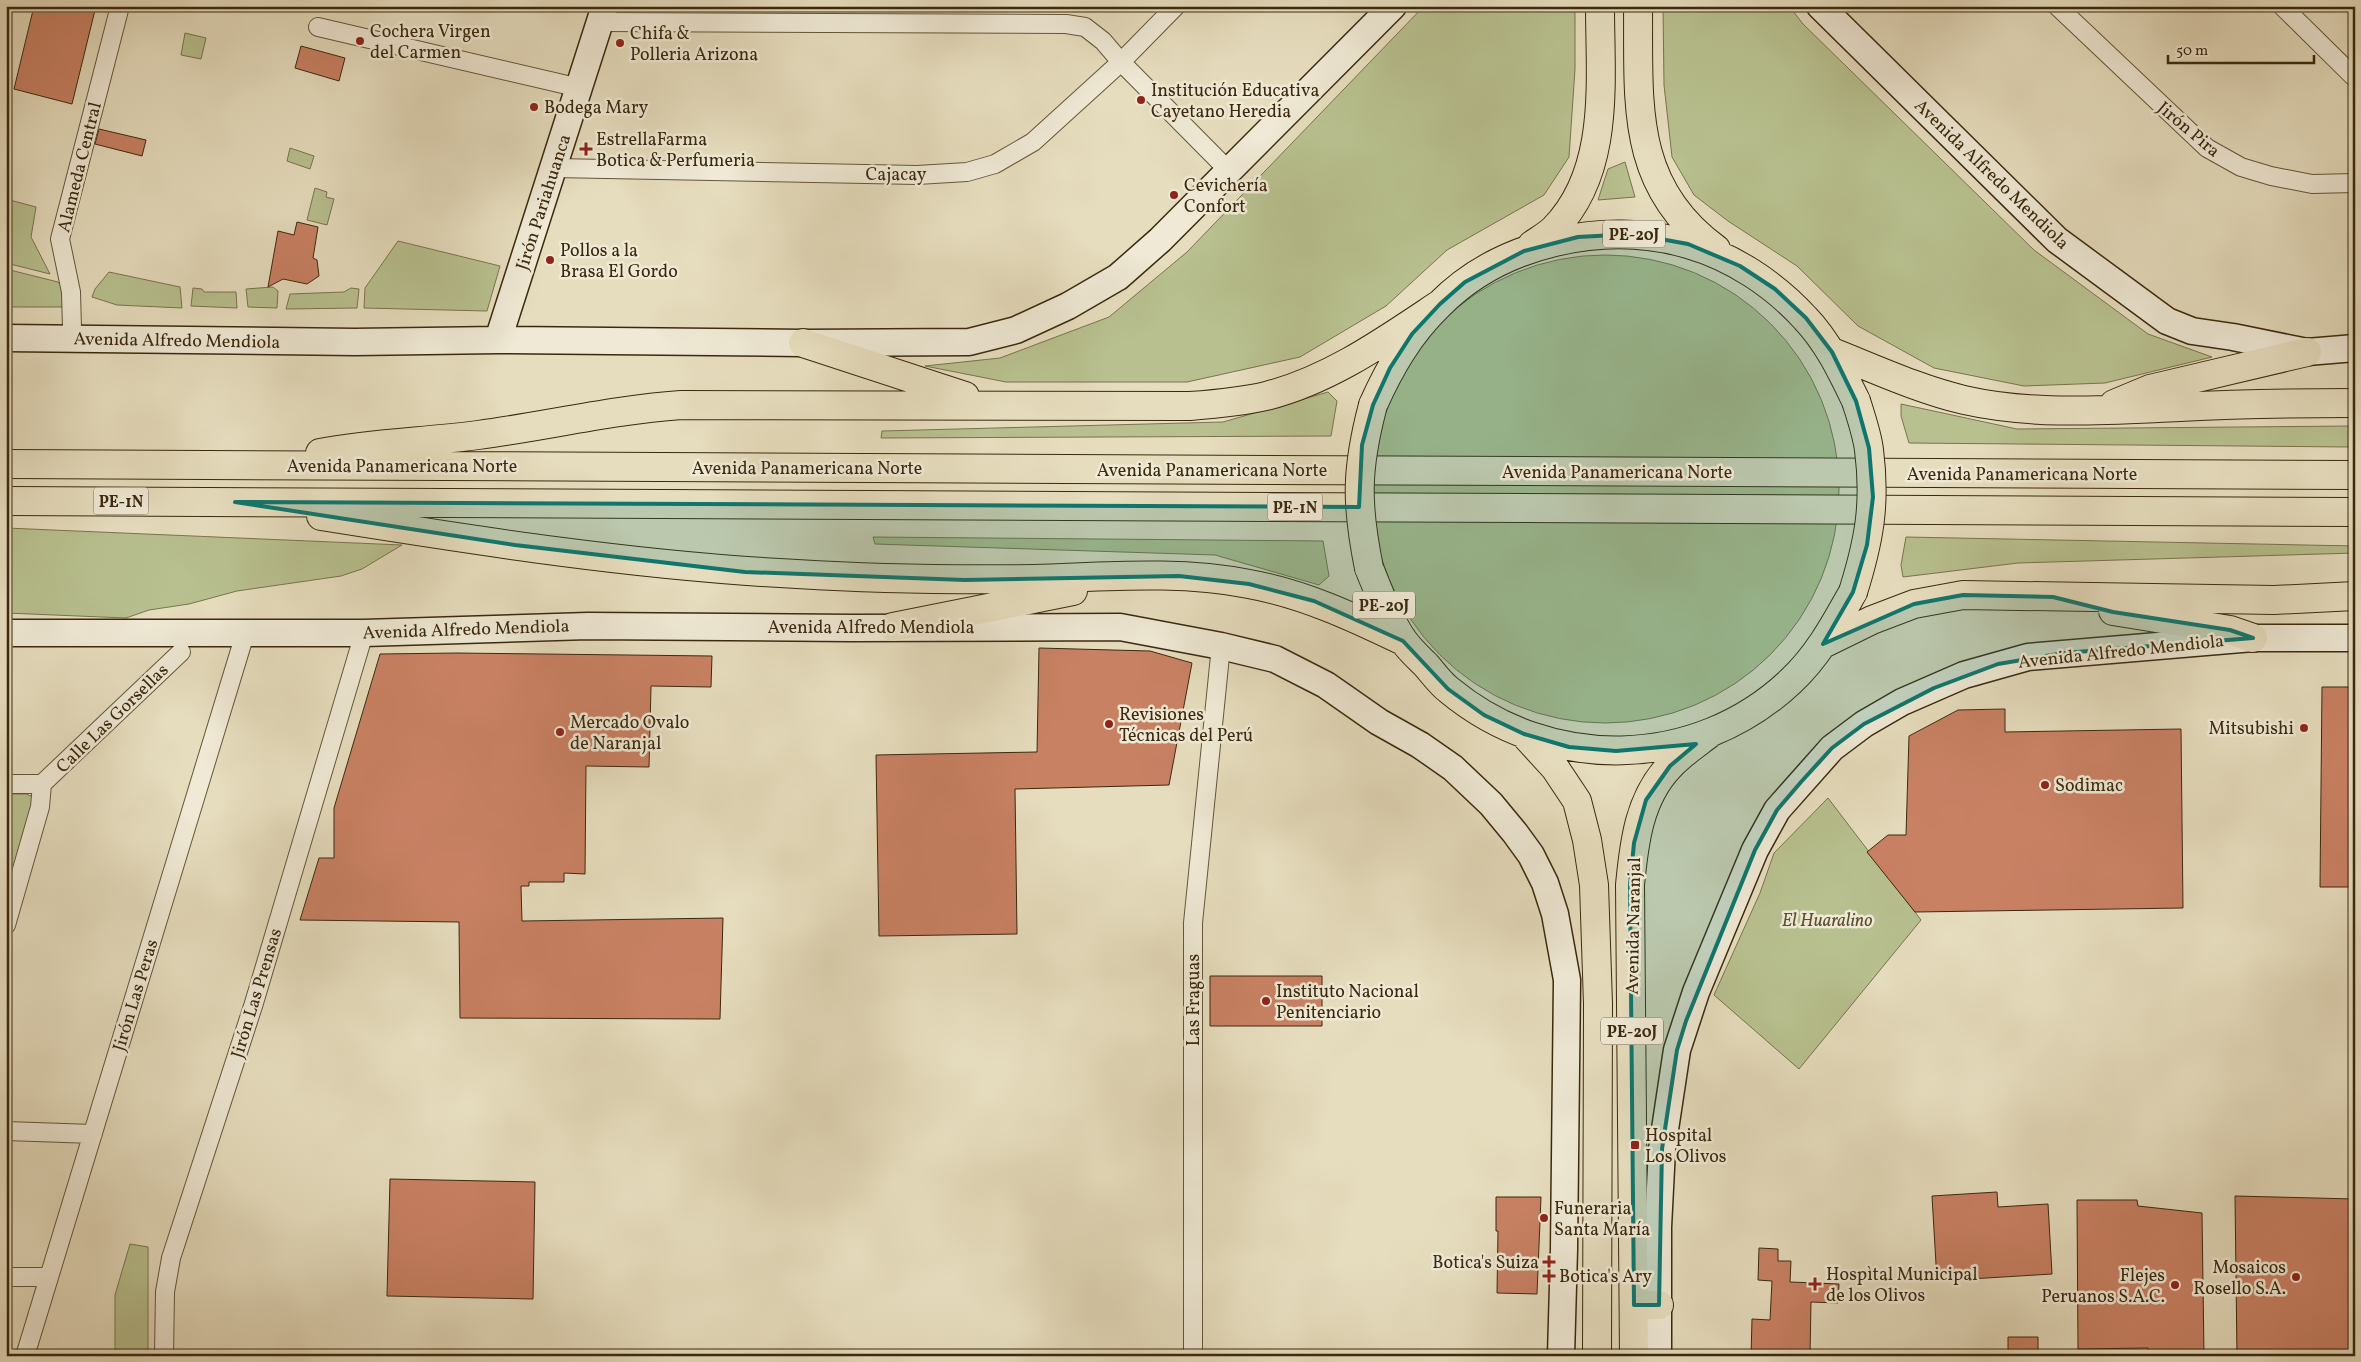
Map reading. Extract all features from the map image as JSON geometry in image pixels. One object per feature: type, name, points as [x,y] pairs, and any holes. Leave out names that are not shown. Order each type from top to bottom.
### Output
[{"type":"highway","name":"PE-20J","points":[[1524,251],[1554,230],[1575,202],[1589,171],[1596,146],[1600,103],[1600,6]]},
{"type":"highway","name":"PE-20J","points":[[1638,6],[1639,102],[1643,139],[1656,176],[1672,206],[1703,239],[1775,289],[1806,318],[1832,352],[1856,401],[1869,448],[1873,497],[1867,545],[1853,592],[1823,644],[1791,681],[1753,712],[1709,734],[1663,747],[1616,751],[1569,747],[1524,734],[1484,715],[1448,689],[1403,641],[1388,615],[1369,568],[1360,527],[1358,486],[1362,445],[1373,405],[1390,368],[1412,334],[1440,304],[1465,282],[1494,265],[1524,251],[1578,236],[1634,234],[1688,244],[1740,266]]},
{"type":"highway","points":[[262,466],[357,447],[479,435],[654,407],[708,404],[1190,406],[1238,402],[1266,396],[1310,381],[1354,359],[1440,304]]},
{"type":"highway","points":[[803,343],[992,404]]},
{"type":"highway","points":[[1832,352],[1917,386],[1964,400],[2008,407],[2094,412],[2264,404],[2355,403]]},
{"type":"highway","points":[[2094,412],[2150,388],[2307,352]]},
{"type":"highway","name":"Avenida Panamericana Norte","points":[[6,464],[2355,475]]},
{"type":"highway","name":"PE-1N","points":[[6,501],[235,502]]},
{"type":"highway","points":[[235,502],[516,546],[696,568],[799,575],[928,580],[1138,576],[1203,578],[1270,589],[1314,601],[1403,641]]},
{"type":"highway","name":"Avenida Panamericana Norte","points":[[235,502],[2355,512]]},
{"type":"highway","points":[[893,628],[1138,576]]},
{"type":"highway","points":[[1823,644],[1872,620],[1914,604],[1963,595],[2274,600],[2355,596]]},
{"type":"highway","points":[[2053,597],[2113,612],[2230,630],[2253,638]]},
{"type":"highway","name":"Avenida Naranjal","points":[[1524,734],[1554,768],[1577,801],[1587,840],[1594,886],[1598,1013],[1597,1356]]},
{"type":"highway","name":"Avenida Naranjal","points":[[1634,1356],[1646,1305],[1630,885],[1634,843],[1646,800],[1650,794],[1670,766],[1709,734]]},
{"type":"main road","name":"Avenida Alfredo Mendiola","points":[[6,338],[354,342],[498,340],[803,343],[969,342],[1016,330],[1068,306],[1118,277],[1160,240],[1393,6]]},
{"type":"main road","name":"Avenida Alfredo Mendiola","points":[[1820,6],[2057,240],[2168,321],[2192,331],[2307,352],[2355,348]]},
{"type":"main road","name":"Jirón Pariahuanca","points":[[498,340],[603,14]]},
{"type":"main road","name":"Avenida Alfredo Mendiola","points":[[6,632],[245,634],[561,626],[1120,627],[1221,646],[1275,659],[1326,685],[1379,722],[1420,745],[1453,768],[1491,804],[1531,855],[1544,882],[1555,914],[1567,980],[1564,1249],[1560,1356]]},
{"type":"main road","name":"Avenida Alfredo Mendiola","points":[[1696,992],[1739,883],[1777,810],[1832,748],[1864,724],[1902,702],[1998,664],[2028,657],[2253,638],[2355,638]]},
{"type":"main road","name":"Avenida Naranjal","points":[[1658,1356],[1646,1305],[1658,1227],[1662,1149],[1677,1050],[1696,992]]},
{"type":"street","name":"Alameda Central","points":[[72,328],[71,292],[60,239],[120,6]]},
{"type":"street","name":"Cajacay","points":[[554,168],[917,175],[967,172],[995,164],[1033,142],[1120,62],[1176,6]]},
{"type":"street","name":"Jirón Pira","points":[[2057,6],[2207,148],[2241,167],[2271,176],[2312,184],[2355,183]]},
{"type":"street","points":[[2282,6],[2355,78]]},
{"type":"street","points":[[603,14],[1066,24],[1085,27],[1103,41],[1120,62],[1228,170]]},
{"type":"street","points":[[318,27],[580,88]]},
{"type":"street","name":"Jirón Las Prensas","points":[[164,1356],[165,1292],[171,1258],[254,1003],[364,632]]},
{"type":"street","name":"Jirón Las Peras","points":[[25,1356],[245,634]]},
{"type":"street","name":"Las Fraguas","points":[[1194,1356],[1193,923],[1221,646]]},
{"type":"street","name":"Calle Las Gorsellas","points":[[42,784],[181,652]]},
{"type":"street","points":[[6,784],[42,784],[40,807],[6,925]]},
{"type":"street","points":[[6,1130],[92,1134]]},
{"type":"street","points":[[6,1277],[49,1277]]},
{"type":"highlighted area","points":[[1633,234],[1688,244],[1740,266],[1775,289],[1806,318],[1832,352],[1856,401],[1869,448],[1873,497],[1867,545],[1853,592],[1823,644],[1914,604],[1963,595],[2053,597],[2113,612],[2230,630],[2253,638],[2064,653],[1998,664],[1934,688],[1864,724],[1832,748],[1777,810],[1755,850],[1686,1021],[1677,1050],[1662,1149],[1659,1305],[1634,1305],[1630,885],[1634,843],[1646,800],[1670,766],[1696,744],[1616,751],[1569,747],[1524,734],[1484,715],[1448,689],[1403,641],[1314,601],[1249,584],[1179,576],[965,580],[745,572],[515,545],[235,502],[1359,507],[1362,445],[1373,405],[1390,368],[1412,334],[1440,304],[1465,282],[1524,251],[1578,237]]},
{"type":"green space","points":[[1424,6],[1575,6],[1575,69],[1569,157],[1544,195],[1447,250],[1386,306],[1300,357],[1187,382],[1006,382],[925,366],[1000,358],[1109,317],[1187,252]]},
{"type":"green space","points":[[1663,6],[1789,6],[1803,24],[2034,250],[2148,334],[2212,357],[2105,383],[2024,386],[1934,368],[1858,326],[1797,266],[1728,221],[1694,195],[1672,157],[1664,85]]},
{"type":"green space","points":[[185,33],[206,38],[201,59],[181,55]]},
{"type":"green space","points":[[290,148],[314,156],[310,169],[287,161]]},
{"type":"green space","points":[[1625,162],[1635,197],[1598,200],[1608,169]]},
{"type":"green space","points":[[315,188],[327,192],[326,197],[334,199],[327,225],[307,220]]},
{"type":"green space","points":[[6,199],[36,207],[31,237],[50,274],[6,263]]},
{"type":"green space","points":[[398,241],[500,266],[487,311],[364,308],[365,288]]},
{"type":"green space","points":[[1605,255],[1651,260],[1673,265],[1694,273],[1735,295],[1770,324],[1799,359],[1821,400],[1829,421],[1834,443],[1839,489],[1834,535],[1829,557],[1821,578],[1799,619],[1770,654],[1735,683],[1694,705],[1673,713],[1651,718],[1605,723],[1559,718],[1537,713],[1516,705],[1475,683],[1440,654],[1411,619],[1389,578],[1381,557],[1376,535],[1371,489],[1376,443],[1381,421],[1389,400],[1411,359],[1440,324],[1475,295],[1516,273],[1537,265],[1559,260]]},
{"type":"green space","points":[[6,269],[58,282],[65,290],[62,307],[6,307]]},
{"type":"green space","points":[[109,272],[180,287],[182,308],[117,305],[92,297],[95,289]]},
{"type":"green space","points":[[273,287],[278,291],[277,308],[248,307],[246,289]]},
{"type":"green space","points":[[193,288],[202,289],[204,292],[236,292],[237,308],[191,306]]},
{"type":"green space","points":[[351,288],[359,289],[357,308],[286,309],[290,294],[344,292]]},
{"type":"green space","points":[[1328,392],[1337,401],[1331,436],[881,438],[882,431],[1223,422]]},
{"type":"green space","points":[[1901,404],[2017,429],[2350,426],[2350,447],[1909,443],[1901,416]]},
{"type":"green space","points":[[6,528],[402,545],[362,569],[341,576],[237,591],[189,604],[149,610],[126,618],[6,613]]},
{"type":"green space","points":[[873,537],[1323,541],[1329,576],[1319,585],[1215,555],[875,544]]},
{"type":"green space","points":[[1906,537],[2355,546],[2355,553],[2018,563],[1903,577],[1901,565]]},
{"type":"green space","points":[[6,794],[26,794],[36,798],[6,906]]},
{"type":"green space","name":"El Huaralino","points":[[1828,798],[1921,920],[1799,1069],[1714,995],[1760,893],[1774,853]]},
{"type":"green space","points":[[130,1244],[148,1247],[148,1356],[115,1356],[115,1295]]},
{"type":"building","points":[[34,6],[96,6],[72,104],[14,89]]},
{"type":"building","points":[[301,46],[345,58],[339,81],[295,68]]},
{"type":"building","points":[[99,129],[146,140],[142,156],[95,144]]},
{"type":"building","points":[[297,222],[318,227],[313,258],[317,260],[319,276],[307,284],[283,279],[268,287],[278,231],[294,235]]},
{"type":"building","points":[[1039,648],[1150,651],[1192,663],[1169,785],[1015,789],[1017,934],[879,936],[876,755],[1037,752]]},
{"type":"building","name":"Mercado Ovalo de Naranjal","points":[[380,654],[712,656],[711,687],[651,686],[649,767],[586,766],[585,874],[564,873],[564,882],[529,882],[529,886],[521,886],[522,921],[723,918],[720,1019],[460,1018],[459,922],[300,920],[319,858],[334,858],[334,808]]},
{"type":"building","points":[[2322,687],[2355,687],[2355,887],[2320,887]]},
{"type":"building","name":"Sodimac","points":[[2005,709],[2005,732],[2181,729],[2183,908],[1915,912],[1867,852],[1888,835],[1906,835],[1909,736],[1958,710]]},
{"type":"building","name":"Instituto Nacional Penitenciario","points":[[1210,976],[1322,976],[1322,1026],[1210,1026]]},
{"type":"building","points":[[390,1179],[535,1182],[533,1299],[387,1296]]},
{"type":"building","points":[[1997,1192],[1998,1207],[2048,1204],[2052,1274],[1937,1281],[1932,1196]]},
{"type":"building","name":"Mosaicos Rosello S.A.","points":[[2235,1196],[2355,1199],[2355,1356],[2237,1356]]},
{"type":"building","points":[[1496,1197],[1541,1197],[1537,1294],[1497,1293],[1498,1231],[1496,1231]]},
{"type":"building","points":[[2077,1200],[2137,1200],[2138,1206],[2202,1213],[2204,1356],[2148,1356],[2148,1348],[2078,1349]]},
{"type":"building","points":[[1759,1248],[1778,1249],[1778,1261],[1791,1261],[1790,1282],[1839,1284],[1838,1303],[1811,1302],[1810,1356],[1751,1356],[1752,1319],[1770,1320],[1772,1281],[1758,1280]]},
{"type":"building","points":[[2008,1337],[2038,1337],[2038,1356],[2008,1356]]},
{"type":"place","name":"Cochera Virgen del Carmen","points":[[360,41]]},
{"type":"place","name":"Chifa & Polleria Arizona","points":[[620,43]]},
{"type":"place","name":"Institución Educativa Cayetano Heredia","points":[[1141,100]]},
{"type":"place","name":"Bodega Mary","points":[[534,107]]},
{"type":"place","name":"EstrellaFarma Botica & Perfumeria","points":[[586,149]]},
{"type":"place","name":"Cevichería Confort","points":[[1174,195]]},
{"type":"place","name":"Pollos a la Brasa El Gordo","points":[[550,260]]},
{"type":"place","name":"Revisiones Técnicas del Perú","points":[[1109,724]]},
{"type":"place","name":"Mitsubishi","points":[[2304,728]]},
{"type":"place","name":"Mercado Ovalo de Naranjal","points":[[560,732]]},
{"type":"place","name":"Sodimac","points":[[2045,785]]},
{"type":"place","name":"Instituto Nacional Penitenciario","points":[[1266,1001]]},
{"type":"place","name":"Hospital Los Olivos","points":[[1635,1145]]},
{"type":"place","name":"Funeraria Santa María","points":[[1544,1218]]},
{"type":"place","name":"Botica's Suiza","points":[[1549,1262]]},
{"type":"place","name":"Botica's Ary","points":[[1549,1276]]},
{"type":"place","name":"Mosaicos Rosello S.A.","points":[[2296,1277]]},
{"type":"place","name":"Hospìtal Municipal de los Olivos","points":[[1815,1284]]},
{"type":"place","name":"Flejes Peruanos S.A.C.","points":[[2175,1285]]}]
